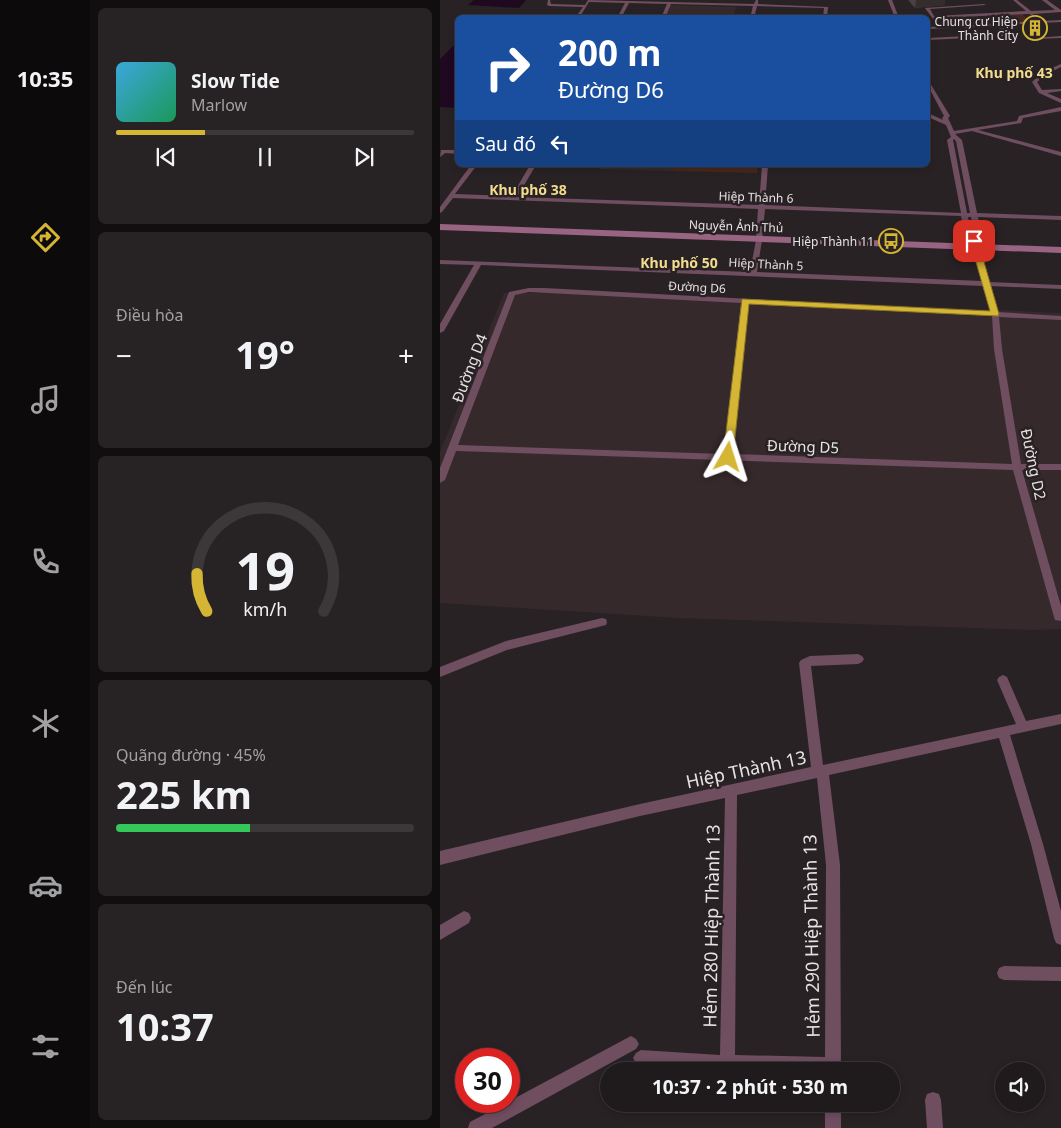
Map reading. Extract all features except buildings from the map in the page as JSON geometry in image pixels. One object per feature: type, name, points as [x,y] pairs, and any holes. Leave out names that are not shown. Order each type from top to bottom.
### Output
[{"type":"main road","name":"Nguyễn Ảnh Thủ","points":[[440,227],[759,240],[975,244],[1061,250]]},
{"type":"street","points":[[896,15],[890,0],[899,0]]},
{"type":"street","points":[[979,0],[995,14]]},
{"type":"street","points":[[1008,0],[1036,23]]},
{"type":"street","points":[[1015,0],[1043,22]]},
{"type":"street","points":[[580,15],[590,1],[757,3],[826,7],[825,15]]},
{"type":"street","points":[[621,15],[629,1]]},
{"type":"street","points":[[1046,1],[1060,11]]},
{"type":"street","points":[[1046,1],[1054,1]]},
{"type":"street","points":[[550,2],[549,5],[586,6]]},
{"type":"street","points":[[664,15],[670,3]]},
{"type":"street","points":[[753,15],[757,3]]},
{"type":"street","points":[[939,28],[927,8],[984,5]]},
{"type":"street","points":[[934,17],[1060,11]]},
{"type":"street","points":[[930,28],[1061,21]]},
{"type":"street","points":[[930,40],[1009,35],[999,25]]},
{"type":"street","points":[[1037,38],[1061,37]]},
{"type":"street","points":[[1061,65],[1045,73],[1034,82],[1041,92],[1061,101]]},
{"type":"street","points":[[930,86],[947,116],[945,118],[953,135],[959,140],[979,240],[975,244],[969,239],[950,140],[953,135],[1019,122],[1022,117],[1061,109]]},
{"type":"street","points":[[1041,92],[1061,90]]},
{"type":"street","points":[[930,98],[939,116],[945,118]]},
{"type":"street","points":[[930,116],[948,124]]},
{"type":"street","points":[[971,131],[1061,154]]},
{"type":"street","points":[[440,155],[443,151],[455,152]]},
{"type":"street","points":[[440,210],[473,167]]},
{"type":"street","points":[[513,198],[533,167]]},
{"type":"street","points":[[752,275],[759,240],[765,167]]},
{"type":"street","name":"Hiệp Thành 6","points":[[451,196],[1061,218]]},
{"type":"street","name":"Đường D2","points":[[975,244],[995,314],[998,349],[1017,467],[1059,617]]},
{"type":"street","name":"Hiệp Thành 5","points":[[440,262],[1061,287]]},
{"type":"street","points":[[440,332],[478,264]]},
{"type":"street","name":"Đường D6","points":[[512,294],[529,290],[544,290],[1061,318]]},
{"type":"street","name":"Đường D4","points":[[440,480],[512,294]]},
{"type":"street","points":[[728,457],[745,301]]},
{"type":"street","name":"Đường D5","points":[[453,448],[1061,467]]},
{"type":"street","points":[[440,672],[506,646],[602,622]]},
{"type":"street","name":"Hẻm 290 Hiệp Thành 13","points":[[833,1062],[832,865],[805,663],[810,661],[858,658]]},
{"type":"street","points":[[1003,680],[1023,727]]},
{"type":"street","name":"Hiệp Thành 13","points":[[440,858],[640,810],[1061,718]]},
{"type":"street","points":[[1003,731],[1037,844],[1061,938]]},
{"type":"street","name":"Hẻm 280 Hiệp Thành 13","points":[[726,1062],[731,919],[731,790]]},
{"type":"street","points":[[440,933],[464,918]]},
{"type":"street","points":[[1004,973],[1061,974]]},
{"type":"street","points":[[476,1128],[631,1044]]},
{"type":"street","points":[[642,1058],[709,1062]]},
{"type":"street","points":[[933,1100],[935,1128]]},
{"type":"street","points":[[833,1112],[834,1128]]},
{"type":"shaded area","points":[[474,0],[526,0],[519,8],[468,5]]},
{"type":"shaded area","points":[[669,6],[736,7],[734,15],[665,15]]},
{"type":"shaded area","points":[[1022,14],[1032,22],[994,24],[985,16]]},
{"type":"shaded area","points":[[455,44],[455,108],[440,107],[440,59]]},
{"type":"shaded area","points":[[600,167],[673,167],[672,171],[599,169]]},
{"type":"shaded area","points":[[673,167],[758,167],[757,173],[672,171]]},
{"type":"shaded area","points":[[504,293],[631,293],[1061,313],[1061,629],[1034,630],[679,618],[440,603],[440,452]]},
{"type":"place","name":"Chung cư Hiệp Thành City","points":[[1035,28]]},
{"type":"place","name":"Hiệp Thành 11","points":[[891,241]]},
{"type":"district","name":"Khu phố 43","points":[[1014,72]]},
{"type":"district","name":"Khu phố 38","points":[[528,189]]},
{"type":"district","name":"Khu phố 50","points":[[679,262]]},
{"type":"route","points":[[728,457],[745,301],[995,314],[974,241]]}]
